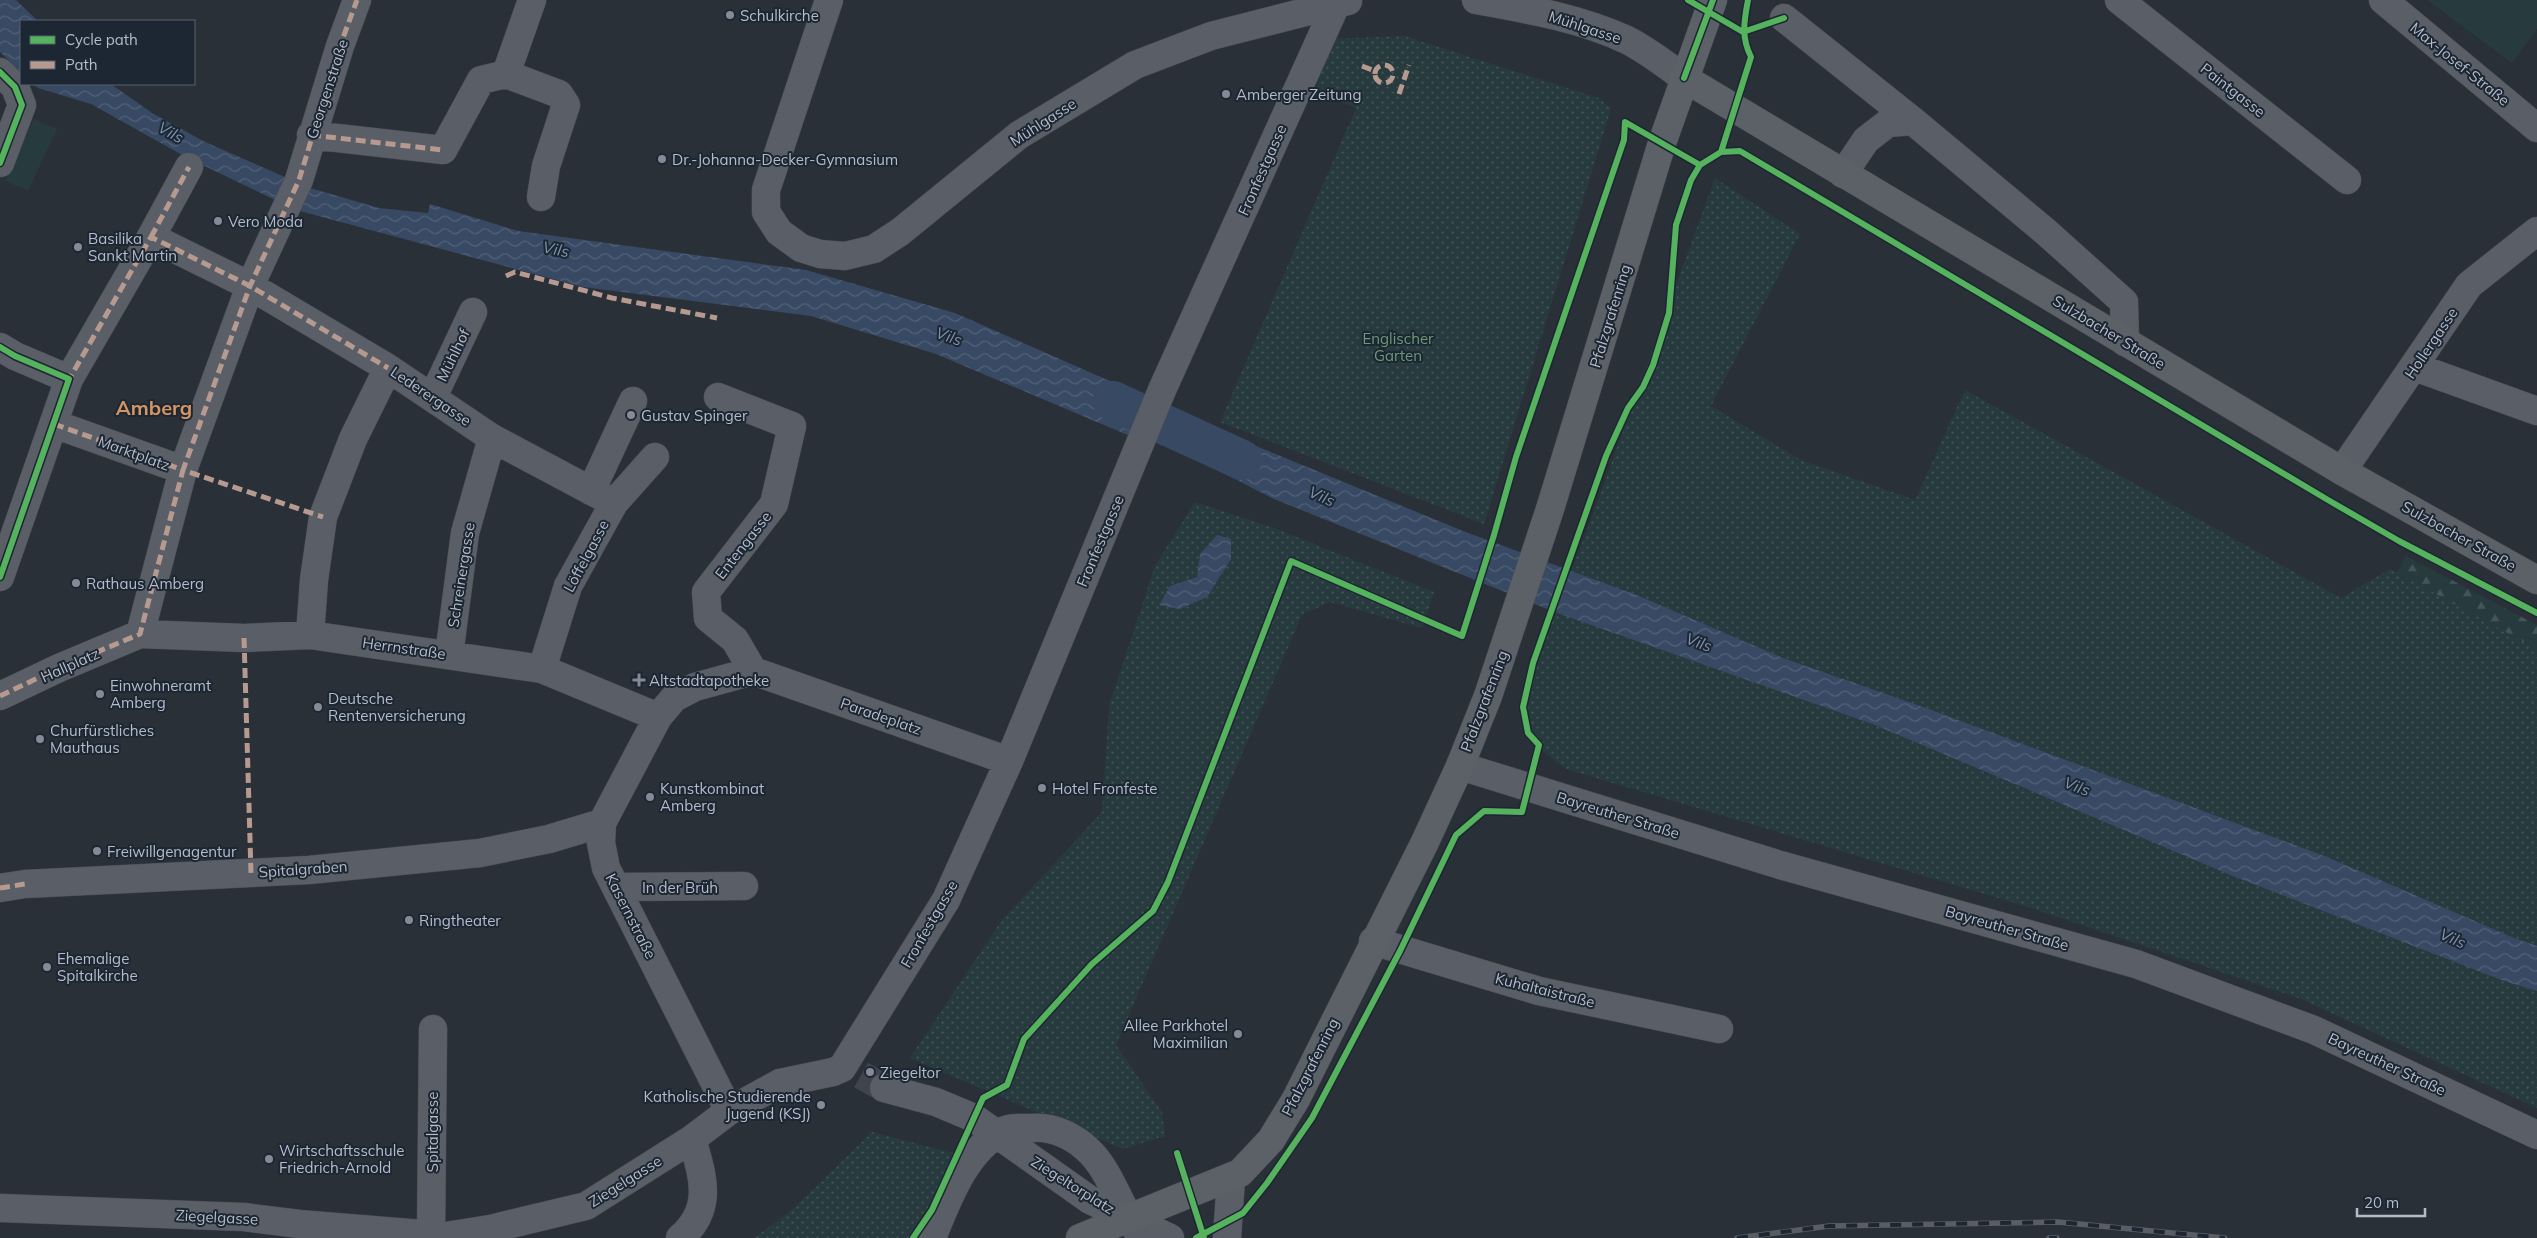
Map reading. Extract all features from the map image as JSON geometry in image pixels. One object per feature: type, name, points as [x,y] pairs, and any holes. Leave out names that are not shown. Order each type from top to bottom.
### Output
[{"type":"main road","name":"Pfalzgrafenring","points":[[1080,1238],[1135,1228],[1231,1178],[1254,1160],[1271,1140],[1296,1099],[1373,942],[1425,842],[1460,766],[1502,654],[1550,509],[1684,78],[1713,0]]},
{"type":"main road","name":"Sulzbacher Straße","points":[[1684,78],[2342,471],[2537,580]]},
{"type":"street","name":"Georgenstraße","points":[[250,286],[299,180],[357,0]]},
{"type":"street","points":[[506,74],[532,0]]},
{"type":"street","name":"Mühlgasse","points":[[829,0],[766,190],[766,212],[779,232],[801,248],[820,254],[845,256],[874,250],[900,232],[1019,135],[1135,65],[1210,36],[1307,13],[1344,1]]},
{"type":"street","name":"Mühlgasse","points":[[1476,0],[1533,10],[1610,33],[1629,42],[1684,78]]},
{"type":"street","name":"Paintgasse","points":[[2119,0],[2347,180]]},
{"type":"street","name":"Max-Josef-Straße","points":[[2383,0],[2537,128]]},
{"type":"street","name":"Fronfestgasse","points":[[851,1071],[946,900],[1010,761],[1162,390],[1344,1]]},
{"type":"street","points":[[1784,18],[1913,121],[2046,232],[2124,302],[2125,342]]},
{"type":"street","points":[[0,72],[15,86],[22,105],[0,163]]},
{"type":"street","points":[[312,136],[443,150],[481,80],[506,74],[559,94],[566,105],[546,166],[541,197]]},
{"type":"street","points":[[1843,174],[1866,140],[1888,123],[1913,121]]},
{"type":"street","points":[[0,577],[68,379],[152,237],[189,167]]},
{"type":"street","name":"Hollergasse","points":[[2342,471],[2415,368],[2469,286],[2537,231]]},
{"type":"street","points":[[152,237],[250,286]]},
{"type":"street","name":"Lederergasse","points":[[250,286],[388,368],[492,438],[603,497]]},
{"type":"street","name":"Marktplatz","points":[[54,424],[183,470],[250,286]]},
{"type":"street","name":"Mühlhof","points":[[433,397],[473,312]]},
{"type":"street","points":[[0,347],[15,356],[68,379]]},
{"type":"street","points":[[310,635],[314,580],[323,517],[353,439],[388,368]]},
{"type":"street","points":[[2415,368],[2537,411]]},
{"type":"street","name":"Entengasse","points":[[718,397],[792,426],[774,504],[706,592],[708,618],[735,640],[753,671]]},
{"type":"street","points":[[603,497],[633,401]]},
{"type":"street","name":"Schreinergasse","points":[[449,655],[466,533],[492,438]]},
{"type":"street","name":"Löffelgasse","points":[[542,669],[568,586],[603,497],[655,457]]},
{"type":"street","points":[[140,634],[183,470]]},
{"type":"street","name":"Herrnstraße","points":[[140,634],[244,638],[310,635],[542,669],[658,718]]},
{"type":"street","name":"Hallplatz","points":[[0,696],[59,668],[140,634]]},
{"type":"street","points":[[658,718],[674,698],[694,687],[753,671]]},
{"type":"street","name":"Paradeplatz","points":[[753,671],[1010,761]]},
{"type":"street","name":"Kasernstraße","points":[[658,718],[602,823],[601,842],[605,859],[616,887],[729,1111]]},
{"type":"street","name":"Bayreuther Straße","points":[[1460,766],[1780,864],[2136,964],[2314,1030],[2537,1135]]},
{"type":"street","name":"Spitalgraben","points":[[12,886],[310,870],[480,853],[549,839],[602,823]]},
{"type":"street","name":"In der Brüh","points":[[616,887],[744,886]]},
{"type":"street","name":"Kuhaltaistraße","points":[[1373,942],[1539,991],[1719,1029]]},
{"type":"street","name":"Spitalgasse","points":[[432,1029],[441,1236]]},
{"type":"street","name":"Ziegelgasse","points":[[0,1208],[244,1217],[299,1224],[441,1236],[490,1229],[586,1206],[692,1139],[729,1111],[780,1083],[833,1072],[851,1071]]},
{"type":"street","name":"Ziegeltorplatz","points":[[887,1089],[962,1113],[1090,1200],[1135,1228]]},
{"type":"street","name":"Ziegeltorplatz","points":[[932,1238],[964,1170],[984,1144],[1007,1129],[1043,1127],[1069,1136],[1091,1153],[1101,1166],[1135,1228]]},
{"type":"street","points":[[680,1238],[691,1228],[703,1206],[702,1172],[692,1139]]},
{"type":"street","points":[[1227,1238],[1231,1178]]},
{"type":"street","points":[[1135,1228],[1170,1238]]},
{"type":"green space","points":[[2427,0],[2537,0],[2537,29],[2512,63]]},
{"type":"green space","name":"Englischer Garten","points":[[1404,36],[1599,98],[1611,109],[1484,524],[1220,422],[1356,108],[1316,91],[1327,39]]},
{"type":"green space","points":[[34,119],[57,129],[28,191],[5,181]]},
{"type":"green space","points":[[1715,178],[1800,234],[1711,406],[1801,460],[1915,500],[1965,390],[2341,598],[2390,569],[2537,649],[2537,1108],[2301,999],[2025,906],[1566,769],[1526,738],[1519,704],[1587,530]]},
{"type":"green space","points":[[1195,502],[1274,528],[1434,592],[1422,628],[1330,602],[1302,615],[1116,1045],[1162,1112],[1165,1136],[1123,1149],[910,1058],[1002,920],[1102,812],[1109,706],[1155,566]]},
{"type":"green space","points":[[2406,556],[2537,625],[2537,749],[2375,614]]},
{"type":"green space","points":[[872,1132],[961,1155],[924,1238],[754,1238],[791,1211]]},
{"type":"water","points":[[0,0],[16,0],[37,20],[20,20],[20,71],[0,52]]},
{"type":"water","points":[[35,85],[112,85],[152,113],[205,142],[310,188],[379,208],[428,213],[430,204],[518,231],[806,270],[955,313],[1146,397],[1130,436],[936,354],[811,316],[583,287],[296,210],[184,156],[91,104],[38,88]]},
{"type":"water","points":[[1200,423],[1463,531],[1639,596],[1783,658],[1926,708],[2327,857],[2514,938],[2537,946],[2537,991],[2504,981],[2228,874],[1875,725],[1557,613],[1274,499],[1186,454]]},
{"type":"water","points":[[1217,535],[1231,539],[1231,559],[1207,597],[1180,609],[1159,605],[1170,586],[1197,577],[1200,554]]},
{"type":"waterway","name":"Vils","points":[[1113,401],[1242,460]]},
{"type":"tunnel","points":[[861,1075],[884,1088]]},
{"type":"railway","points":[[1737,1238],[1829,1226],[2058,1222],[2225,1238]]},
{"type":"railway","points":[[2049,1238],[2057,1238]]},
{"type":"marked path","points":[[54,424],[183,470],[250,286],[299,180],[340,46],[357,0]]},
{"type":"marked path","points":[[1380,65],[1388,65],[1393,70],[1393,74],[1391,81],[1380,83],[1375,78],[1375,70],[1380,65]]},
{"type":"marked path","points":[[1399,94],[1409,65]]},
{"type":"marked path","points":[[1362,66],[1375,71]]},
{"type":"marked path","points":[[311,135],[443,150]]},
{"type":"marked path","points":[[151,237],[189,167]]},
{"type":"marked path","points":[[67,383],[151,237],[250,286],[388,368]]},
{"type":"marked path","points":[[506,276],[515,272],[612,298],[717,318]]},
{"type":"marked path","points":[[0,696],[59,668],[140,634],[183,470],[323,517]]},
{"type":"marked path","points":[[244,638],[251,873]]},
{"type":"marked path","points":[[0,888],[25,884]]},
{"type":"cycle path","points":[[1688,0],[1743,32],[1784,18]]},
{"type":"cycle path","points":[[1684,78],[1713,0]]},
{"type":"cycle path","points":[[1721,152],[1751,57],[1745,36],[1748,0]]},
{"type":"cycle path","points":[[0,72],[15,87],[22,105],[0,163]]},
{"type":"cycle path","points":[[913,1238],[932,1210],[983,1098],[1007,1085],[1024,1039],[1092,964],[1153,911],[1168,882],[1291,561],[1462,636],[1516,457],[1624,140],[1625,122],[1700,165],[1721,152],[1740,151],[2328,500],[2399,541],[2537,613]]},
{"type":"cycle path","points":[[1196,1238],[1243,1213],[1267,1183],[1312,1118],[1400,951],[1456,835],[1484,811],[1522,812],[1539,745],[1528,733],[1523,707],[1533,663],[1606,456],[1628,408],[1643,387],[1653,365],[1669,313],[1676,225],[1691,180],[1700,165]]},
{"type":"cycle path","points":[[0,347],[15,356],[69,379],[0,577]]},
{"type":"cycle path","points":[[1177,1153],[1204,1238]]},
{"type":"place","name":"Schulkirche","points":[[730,15]]},
{"type":"place","name":"Amberger Zeitung","points":[[1226,94]]},
{"type":"place","name":"Dr.-Johanna-Decker-Gymnasium","points":[[662,159]]},
{"type":"place","name":"Vero Moda","points":[[218,221]]},
{"type":"place","name":"Basilika Sankt Martin","points":[[78,247]]},
{"type":"place","name":"Gustav Spinger","points":[[631,415]]},
{"type":"place","name":"Rathaus Amberg","points":[[76,583]]},
{"type":"place","name":"Altstadtapotheke","points":[[639,680]]},
{"type":"place","name":"Einwohneramt Amberg","points":[[100,694]]},
{"type":"place","name":"Deutsche Rentenversicherung","points":[[318,707]]},
{"type":"place","name":"Churfürstliches Mauthaus","points":[[40,739]]},
{"type":"place","name":"Hotel Fronfeste","points":[[1042,788]]},
{"type":"place","name":"Kunstkombinat Amberg","points":[[650,797]]},
{"type":"place","name":"Freiwillgenagentur","points":[[97,851]]},
{"type":"place","name":"Ringtheater","points":[[409,920]]},
{"type":"place","name":"Ehemalige Spitalkirche","points":[[47,967]]},
{"type":"place","name":"Allee Parkhotel Maximilian","points":[[1238,1034]]},
{"type":"place","name":"Ziegeltor","points":[[870,1072]]},
{"type":"place","name":"Katholische Studierende Jugend (KSJ)","points":[[821,1105]]},
{"type":"place","name":"Wirtschaftsschule Friedrich-Arnold","points":[[269,1159]]},
{"type":"district","name":"Amberg","points":[[154,407]]}]
